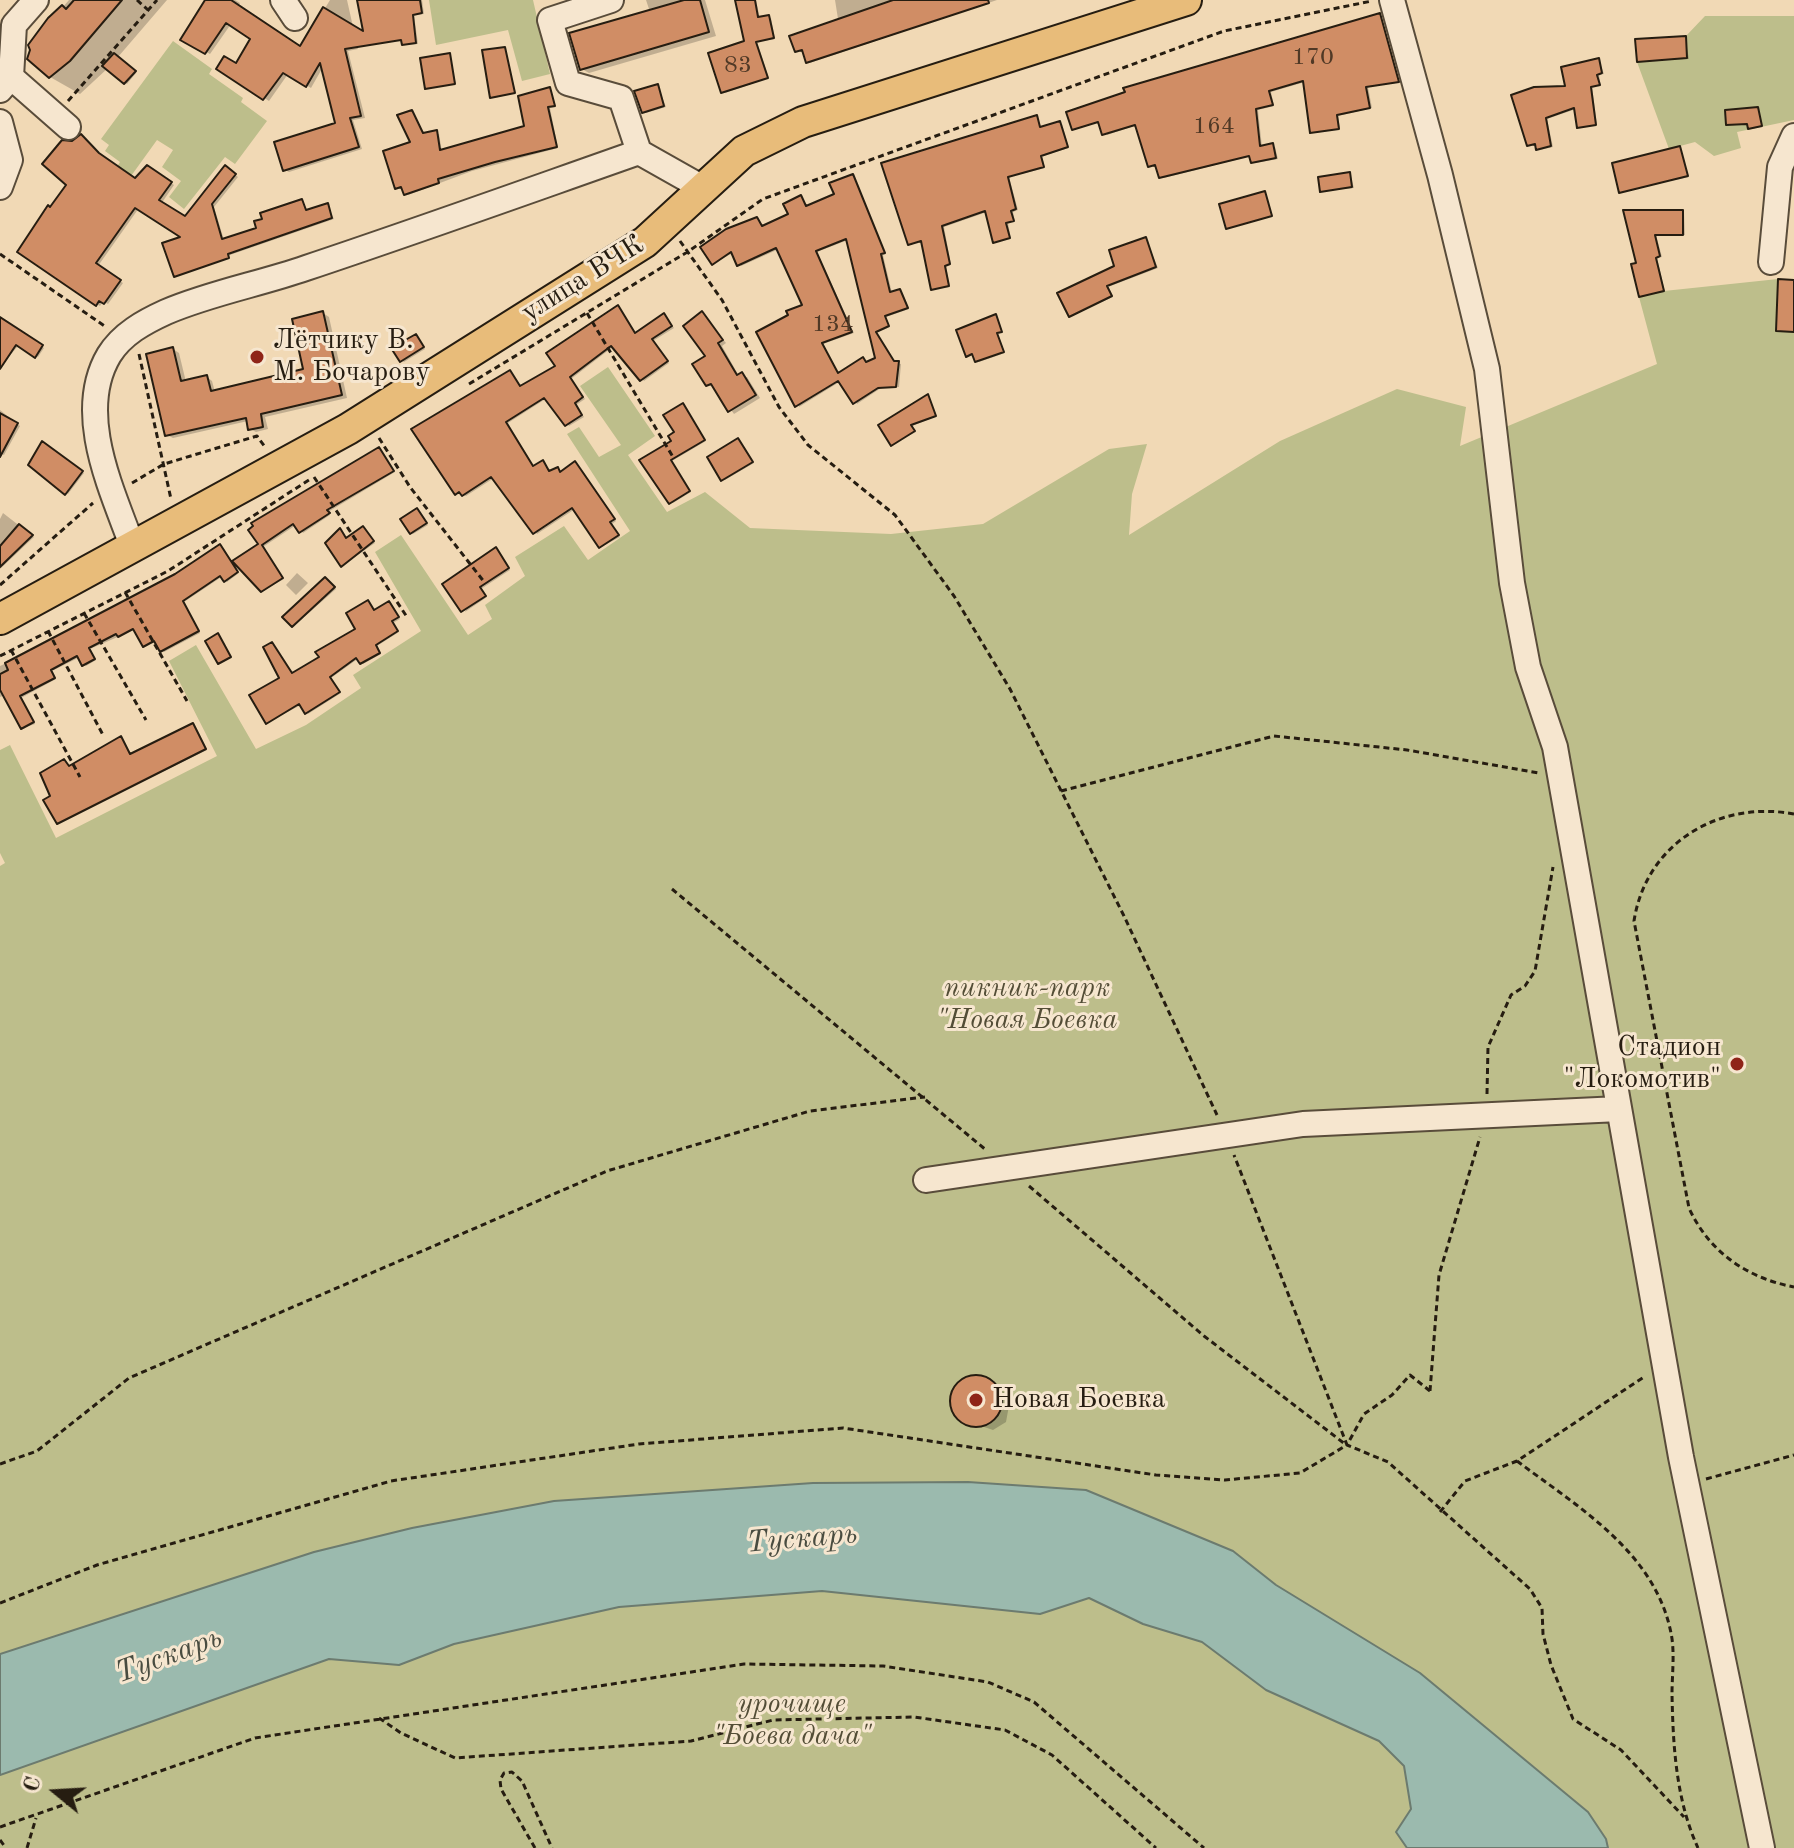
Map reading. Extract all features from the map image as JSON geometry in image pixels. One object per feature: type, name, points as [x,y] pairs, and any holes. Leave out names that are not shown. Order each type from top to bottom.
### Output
[{"type":"main road","name":"улица ВЧК","points":[[0,619],[348,429],[645,242],[701,187],[744,151],[803,122],[1186,0]]},
{"type":"lane","points":[[36,0],[14,25],[5,83],[62,122]]},
{"type":"lane","points":[[611,0],[550,20],[568,83],[621,98],[639,152],[701,187]]},
{"type":"lane","points":[[1392,0],[1440,175],[1487,369],[1512,583],[1528,667],[1560,776],[1571,854],[1687,1484],[1762,1848]]},
{"type":"lane","points":[[0,122],[10,160],[0,187]]},
{"type":"lane","points":[[1771,262],[1780,167],[1794,136]]},
{"type":"lane","points":[[133,548],[106,469],[96,421],[104,365],[123,338],[169,311],[304,269],[639,152]]},
{"type":"lane","points":[[926,1180],[1303,1124],[1619,1109]]},
{"type":"path","points":[[137,0],[148,10]]},
{"type":"path","points":[[62,122],[157,0]]},
{"type":"path","points":[[763,199],[1224,31],[1375,0]]},
{"type":"path","points":[[665,225],[689,251],[722,300],[779,407],[808,445],[895,515],[954,596],[1010,689],[1226,1135],[1347,1445],[1388,1462],[1440,1512],[1530,1589],[1542,1608],[1543,1634],[1551,1665],[1573,1719],[1621,1750],[1684,1817]]},
{"type":"path","points":[[587,313],[673,457]]},
{"type":"path","points":[[379,438],[410,487],[485,583]]},
{"type":"path","points":[[314,477],[407,617]]},
{"type":"path","points":[[125,592],[187,701]]},
{"type":"path","points":[[84,613],[146,720]]},
{"type":"path","points":[[48,631],[103,735]]},
{"type":"path","points":[[11,650],[80,777]]},
{"type":"path","points":[[1061,791],[1274,736],[1407,750],[1560,776]]},
{"type":"path","points":[[1794,814],[1771,810],[1722,817],[1679,838],[1648,874],[1638,898],[1634,921],[1694,1218],[1726,1258],[1761,1278],[1794,1287]]},
{"type":"path","points":[[0,1603],[97,1565],[391,1481],[639,1444],[843,1428],[1156,1475],[1225,1480],[1300,1473],[1347,1445],[1364,1414],[1392,1395],[1410,1375],[1430,1391],[1439,1275],[1487,1114],[1488,1047],[1511,995],[1525,986],[1535,971],[1554,874],[1571,854]]},
{"type":"path","points":[[0,1464],[37,1451],[129,1378],[607,1171],[810,1111],[925,1097]]},
{"type":"path","points":[[1440,1512],[1465,1481],[1517,1461],[1665,1363]]},
{"type":"path","points":[[1687,1484],[1794,1455]]},
{"type":"path","points":[[1517,1461],[1615,1535],[1652,1582],[1671,1633],[1672,1731],[1684,1817],[1698,1848]]},
{"type":"path","points":[[0,1827],[255,1738],[577,1692],[744,1664],[883,1666],[1009,1688],[1034,1702],[1204,1848]]},
{"type":"path","points":[[379,1718],[401,1733],[455,1758],[691,1741],[773,1720],[914,1717],[1005,1730],[1052,1755],[1156,1848]]},
{"type":"path","points":[[535,1848],[501,1789],[500,1780],[504,1773],[512,1772],[522,1781],[552,1848]]},
{"type":"path","points":[[27,1848],[37,1816]]},
{"type":"path","points":[[0,1840],[6,1848]]},
{"type":"green space","points":[[429,0],[533,0],[550,74],[522,81],[508,30],[436,45]]},
{"type":"green space","points":[[1705,16],[1794,16],[1794,120],[1737,132],[1741,148],[1714,156],[1695,142],[1669,149],[1637,62],[1687,58],[1686,36]]},
{"type":"green space","points":[[173,41],[212,69],[209,74],[243,98],[241,102],[267,121],[235,164],[225,157],[184,209],[169,197],[181,181],[162,167],[173,150],[157,140],[126,183],[113,173],[120,162],[105,151],[109,145],[101,139]]},
{"type":"green space","name":"пикник-парк \"Новая Боевка","points":[[1778,279],[1776,331],[1794,332],[1794,1848],[1608,1848],[1606,1839],[1588,1812],[1420,1673],[1276,1585],[1233,1551],[554,1501],[412,1528],[314,1552],[0,1654],[0,866],[5,863],[0,853],[0,750],[10,745],[56,838],[217,756],[169,661],[196,645],[256,749],[306,725],[361,688],[353,675],[421,631],[375,552],[401,535],[468,635],[492,619],[485,605],[525,576],[515,557],[564,526],[588,560],[630,531],[567,434],[579,427],[599,457],[621,445],[580,386],[608,367],[655,436],[628,455],[667,512],[705,492],[750,528],[891,534],[983,524],[1109,449],[1147,444],[1132,494],[1129,535],[1280,441],[1397,389],[1466,407],[1460,446],[1657,364],[1639,297],[1664,291]]},
{"type":"green space","name":"урочище \"Боева дача\"","points":[[822,1591],[1040,1614],[1089,1598],[1143,1624],[1202,1642],[1266,1690],[1379,1741],[1404,1766],[1411,1809],[1396,1832],[1407,1848],[0,1848],[0,1775],[330,1659],[399,1665],[454,1644],[619,1607]]},
{"type":"water","name":"Тускарь","points":[[968,1482],[1086,1490],[1233,1551],[1276,1585],[1420,1673],[1588,1812],[1606,1839],[1608,1848],[1407,1848],[1396,1832],[1411,1809],[1404,1766],[1379,1741],[1266,1690],[1202,1642],[1143,1624],[1089,1598],[1040,1614],[822,1591],[619,1607],[454,1644],[399,1665],[329,1659],[0,1775],[0,1654],[314,1552],[412,1528],[554,1501],[813,1483]]},
{"type":"building","points":[[74,0],[122,0],[70,61],[49,78],[27,59],[28,45],[48,18],[62,5],[66,9]]},
{"type":"building","points":[[205,0],[231,0],[300,46],[323,7],[363,31],[357,0],[420,0],[422,13],[413,15],[416,43],[402,45],[401,40],[345,49],[361,116],[350,118],[359,147],[283,171],[274,142],[335,123],[320,63],[306,87],[283,73],[263,100],[216,69],[224,56],[236,63],[250,39],[226,23],[205,54],[180,40]]},
{"type":"building","points":[[684,0],[700,0],[709,32],[580,70],[569,33]]},
{"type":"building","points":[[735,0],[755,0],[758,17],[769,15],[774,38],[756,42],[768,78],[721,93],[708,53],[744,41]]},
{"type":"building","points":[[893,0],[988,0],[989,3],[806,63],[802,50],[795,52],[789,36]]},
{"type":"building","points":[[1380,13],[1399,82],[1366,87],[1370,108],[1337,115],[1339,129],[1310,133],[1303,81],[1269,91],[1273,105],[1256,109],[1260,146],[1273,143],[1276,158],[1251,163],[1249,156],[1159,178],[1155,165],[1148,167],[1135,125],[1102,135],[1098,122],[1072,130],[1066,112],[1125,92],[1123,88]]},
{"type":"building","points":[[1686,36],[1687,58],[1637,62],[1635,39]]},
{"type":"building","points":[[505,47],[515,93],[490,98],[482,50]]},
{"type":"building","points":[[114,53],[136,71],[124,84],[102,66]]},
{"type":"building","points":[[450,53],[455,84],[425,89],[420,58]]},
{"type":"building","points":[[1599,58],[1602,73],[1597,75],[1600,85],[1591,87],[1596,125],[1577,128],[1574,108],[1546,118],[1551,146],[1536,150],[1535,144],[1527,146],[1511,95],[1534,87],[1565,86],[1561,67]]},
{"type":"building","points":[[658,84],[664,106],[642,113],[634,91]]},
{"type":"building","points":[[550,87],[555,106],[548,107],[557,147],[438,179],[439,183],[404,195],[401,187],[395,189],[383,151],[410,142],[397,115],[412,110],[423,133],[437,130],[440,150],[524,126],[518,96]]},
{"type":"building","points":[[1758,107],[1762,126],[1748,129],[1747,124],[1726,125],[1725,110]]},
{"type":"building","points":[[1037,115],[1040,127],[1060,121],[1068,147],[1041,156],[1044,167],[1008,177],[1016,209],[1011,211],[1014,221],[1006,223],[1010,238],[993,243],[985,211],[942,226],[950,264],[945,266],[949,286],[931,290],[921,241],[908,245],[881,163]]},
{"type":"building","points":[[81,134],[99,153],[135,178],[147,165],[172,182],[159,200],[185,216],[225,165],[236,174],[212,204],[222,239],[256,228],[254,221],[262,219],[260,213],[302,199],[306,210],[328,203],[332,218],[228,254],[229,258],[174,277],[162,243],[180,237],[135,208],[96,263],[121,280],[104,304],[99,301],[96,306],[17,252],[48,205],[50,207],[66,185],[42,164],[62,140],[72,141]]},
{"type":"building","points":[[1680,146],[1688,176],[1619,193],[1612,163]]},
{"type":"building","points":[[1350,172],[1352,187],[1320,192],[1318,177]]},
{"type":"building","points":[[853,174],[885,253],[881,254],[890,292],[900,289],[908,308],[885,316],[889,326],[876,332],[894,361],[899,361],[896,387],[878,388],[853,404],[838,381],[795,407],[756,332],[788,315],[786,311],[802,305],[776,248],[737,266],[731,252],[712,265],[700,247],[726,229],[757,217],[762,226],[788,214],[783,204],[801,195],[806,206],[834,194],[829,183]],"holes":[[[846,239],[875,358],[866,362],[863,357],[838,373],[822,343],[852,332],[816,251]]]},
{"type":"building","points":[[1265,191],[1272,216],[1226,229],[1219,204]]},
{"type":"building","points":[[1623,210],[1683,210],[1683,235],[1655,235],[1660,256],[1656,258],[1664,291],[1639,297],[1631,264],[1636,263]]},
{"type":"building","points":[[1146,237],[1156,267],[1107,286],[1112,296],[1069,317],[1057,293],[1114,266],[1109,250]]},
{"type":"building","points":[[1778,279],[1794,280],[1794,332],[1776,331]]},
{"type":"building","points":[[618,305],[635,333],[664,313],[672,326],[652,339],[668,361],[640,381],[611,346],[570,377],[583,397],[575,403],[582,415],[565,426],[544,398],[506,422],[533,466],[543,460],[549,471],[558,467],[560,472],[575,461],[615,519],[610,522],[619,535],[599,548],[572,508],[533,534],[491,477],[462,496],[459,492],[455,495],[411,429],[510,370],[520,386],[555,366],[546,353]]},
{"type":"building","points":[[323,311],[342,395],[261,414],[263,427],[248,430],[246,418],[165,436],[146,354],[173,347],[181,381],[207,375],[211,391],[303,369],[292,319]]},
{"type":"building","points":[[702,311],[723,340],[718,343],[737,375],[742,372],[756,395],[728,412],[711,384],[706,386],[692,364],[705,356],[683,326]]},
{"type":"building","points":[[996,314],[1002,332],[997,333],[1004,352],[975,362],[972,354],[966,357],[956,330]]},
{"type":"building","points":[[0,317],[43,345],[35,358],[16,345],[0,369]]},
{"type":"building","points":[[416,334],[424,347],[400,362],[391,348]]},
{"type":"building","points":[[928,394],[936,416],[911,425],[915,431],[891,446],[878,425]]},
{"type":"building","points":[[683,403],[705,440],[671,460],[690,491],[669,504],[639,460],[671,441],[668,436],[674,432],[663,415]]},
{"type":"building","points":[[0,413],[18,423],[0,457]]},
{"type":"building","points":[[738,438],[753,462],[721,481],[707,457]]},
{"type":"building","points":[[42,441],[83,471],[65,495],[28,465]]},
{"type":"building","points":[[379,447],[394,471],[327,510],[330,513],[299,533],[293,524],[262,545],[283,578],[261,592],[232,561],[258,544],[248,530],[253,526],[251,523]]},
{"type":"building","points":[[417,508],[427,523],[410,534],[400,519]]},
{"type":"building","points":[[19,524],[33,535],[0,567],[0,546]]},
{"type":"building","points":[[363,526],[374,541],[341,567],[325,543],[340,528],[346,538]]},
{"type":"building","points":[[220,544],[238,572],[224,582],[220,576],[183,601],[199,631],[160,652],[154,641],[143,647],[133,629],[89,648],[95,659],[82,666],[77,656],[51,670],[55,678],[20,696],[34,722],[21,729],[0,690],[0,674],[8,670],[5,663],[175,574]]},
{"type":"building","points":[[496,547],[509,568],[480,587],[486,596],[461,612],[442,584]]},
{"type":"building","points":[[325,577],[335,587],[292,627],[282,617]]},
{"type":"building","points":[[368,600],[374,610],[389,601],[399,617],[392,621],[398,631],[376,645],[380,653],[360,664],[356,658],[330,677],[340,692],[305,714],[299,704],[266,724],[249,695],[279,678],[263,647],[272,642],[292,673],[319,657],[315,652],[355,629],[346,613]]},
{"type":"building","points":[[218,633],[231,657],[218,664],[205,641]]},
{"type":"building","points":[[193,723],[206,749],[57,824],[43,800],[50,796],[40,773],[64,759],[69,766],[121,736],[130,754]]},
{"type":"building","name":"Новая Боевка","points":[[976,1375],[994,1383],[1002,1401],[994,1419],[976,1427],[958,1419],[950,1401],[958,1383]]},
{"type":"place","name":"Лётчику В. М. Бочарову","points":[[257,357]]},
{"type":"place","name":"Стадион \"Локомотив\"","points":[[1737,1064]]},
{"type":"place","name":"Новая Боевка","points":[[976,1400]]}]
